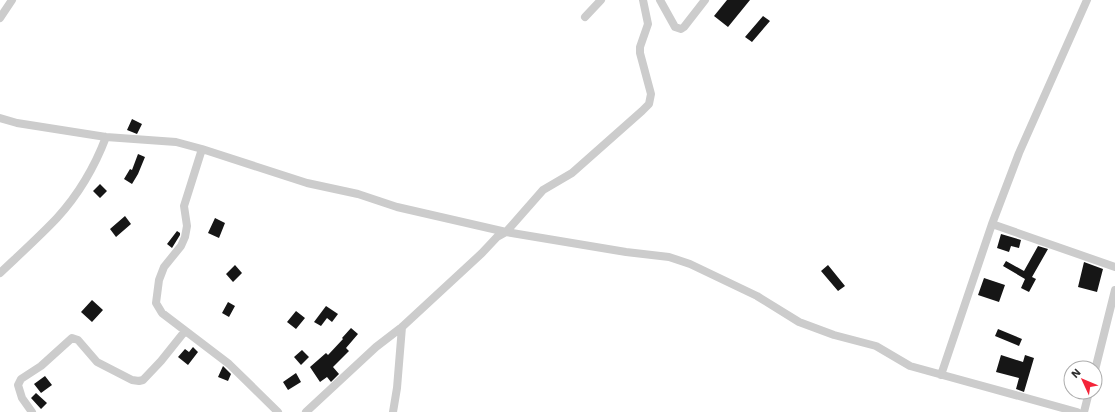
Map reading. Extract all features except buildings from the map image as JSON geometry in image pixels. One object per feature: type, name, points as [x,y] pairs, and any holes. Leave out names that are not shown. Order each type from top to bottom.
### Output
[{"type":"street","points":[[0,18],[12,0]]},
{"type":"street","points":[[585,17],[601,0]]},
{"type":"street","points":[[306,412],[376,347],[402,327],[482,253],[497,237],[506,232],[543,190],[572,173],[649,104],[652,94],[640,53],[640,47],[648,24],[643,0]]},
{"type":"street","points":[[660,0],[674,27],[681,29],[705,0]]},
{"type":"street","points":[[941,375],[992,224],[1019,153],[1087,0]]},
{"type":"street","points":[[0,118],[17,123],[106,137],[176,142],[307,183],[358,194],[397,207],[506,232],[626,252],[669,257],[690,264],[757,296],[799,322],[834,335],[876,346],[910,366],[1077,412]]},
{"type":"street","points":[[0,273],[58,217],[80,188],[99,156],[106,137]]},
{"type":"street","points":[[202,149],[184,206],[187,226],[185,237],[181,246],[164,267],[159,280],[156,303],[162,313],[229,364],[278,412]]},
{"type":"street","points":[[992,224],[1115,267]]},
{"type":"street","points":[[1098,360],[1115,290]]},
{"type":"street","points":[[393,412],[397,388],[402,327]]},
{"type":"street","points":[[32,412],[22,398],[18,385],[19,382],[21,379],[41,366],[72,338],[78,340],[97,362],[132,380],[139,381],[143,380],[161,362],[186,331]]},
{"type":"street","points":[[1084,412],[1088,400]]}]
